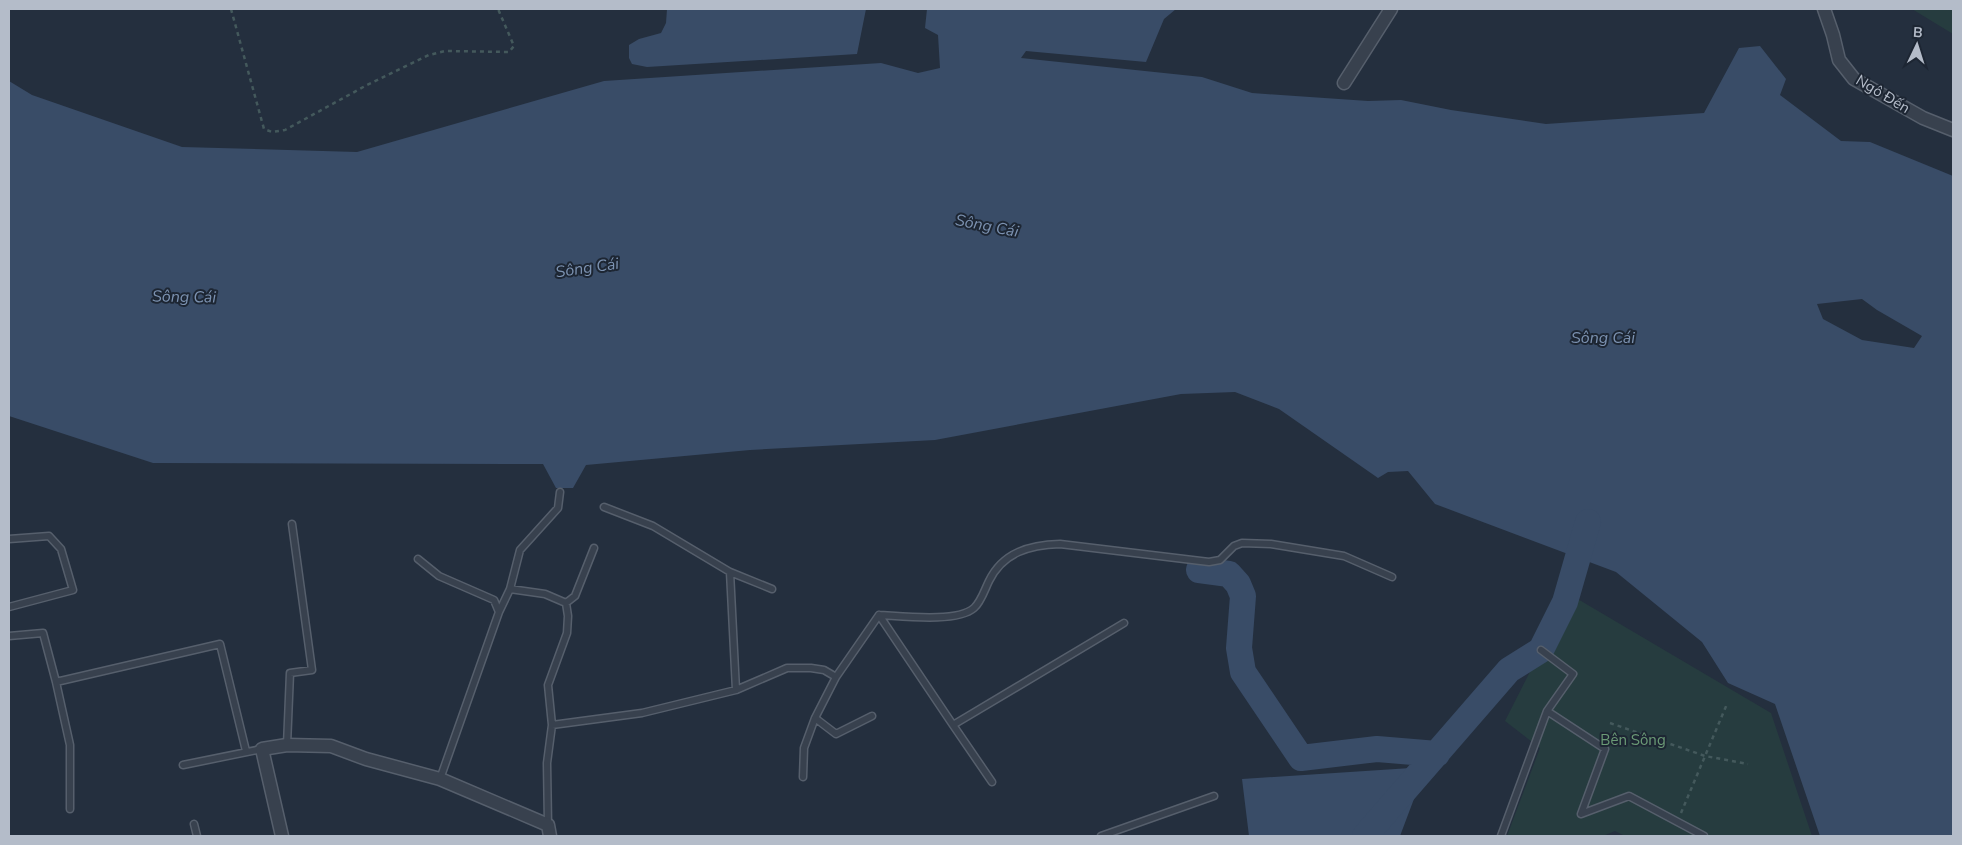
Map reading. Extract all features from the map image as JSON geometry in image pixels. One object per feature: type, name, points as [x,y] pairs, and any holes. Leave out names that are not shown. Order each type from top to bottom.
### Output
[{"type":"street","points":[[1344,83],[1391,9]]},
{"type":"street","name":"Ngô Đến","points":[[1824,9],[1839,60],[1854,79],[1923,118],[1953,130]]},
{"type":"street","points":[[282,836],[262,749],[287,745],[331,746],[366,759],[440,779],[549,831]]},
{"type":"lane","points":[[440,779],[499,612],[510,590],[520,550],[558,508],[560,492]]},
{"type":"lane","points":[[604,507],[653,526],[730,572],[772,588]]},
{"type":"lane","points":[[287,745],[290,673],[312,670],[292,524]]},
{"type":"lane","points":[[9,539],[50,536],[61,549],[73,590],[9,607]]},
{"type":"lane","points":[[879,615],[924,618],[946,617],[963,613],[974,608],[998,566],[1012,556],[1038,545],[1060,544],[1209,562],[1220,560],[1234,546],[1242,542],[1271,544],[1344,556],[1392,577]]},
{"type":"lane","points":[[566,603],[575,596],[594,548]]},
{"type":"lane","points":[[418,559],[439,576],[494,600],[499,612]]},
{"type":"lane","points":[[730,572],[736,690]]},
{"type":"lane","points":[[510,590],[545,594],[566,603]]},
{"type":"lane","points":[[549,831],[547,764],[552,725],[548,686],[567,633],[568,616],[566,603]]},
{"type":"lane","points":[[803,777],[804,748],[815,718],[836,677],[879,615]]},
{"type":"lane","points":[[879,615],[992,782]]},
{"type":"lane","points":[[953,725],[1124,623]]},
{"type":"lane","points":[[9,636],[44,632],[70,745],[70,809]]},
{"type":"lane","points":[[56,682],[220,644],[246,751]]},
{"type":"lane","points":[[1501,836],[1547,711],[1573,674],[1541,650]]},
{"type":"lane","points":[[552,725],[642,713],[736,690],[774,672],[797,666],[824,670],[836,677]]},
{"type":"lane","points":[[1547,711],[1605,749],[1580,814],[1629,796],[1704,836]]},
{"type":"lane","points":[[815,718],[836,734],[872,716]]},
{"type":"lane","points":[[183,765],[262,749]]},
{"type":"lane","points":[[1100,836],[1214,796]]},
{"type":"lane","points":[[194,824],[197,836]]},
{"type":"path","points":[[231,9],[264,129],[272,132],[285,130],[366,85],[429,55],[446,51],[509,52],[514,46],[498,9]]},
{"type":"path","points":[[1678,822],[1727,704]]},
{"type":"path","points":[[1610,723],[1705,756],[1748,764]]},
{"type":"green space","points":[[1912,9],[1953,9],[1953,34]]},
{"type":"green space","name":"Bên Sông","points":[[1576,598],[1771,713],[1812,836],[1625,836],[1615,831],[1603,836],[1507,836],[1540,748],[1505,721],[1541,650]]},
{"type":"water","points":[[667,9],[866,9],[857,54],[647,67],[632,64],[629,58],[629,45],[639,39],[661,33],[666,23]]},
{"type":"water","name":"Sông Cái","points":[[927,9],[1176,9],[1164,19],[1146,62],[1026,51],[1021,58],[1202,77],[1252,93],[1368,101],[1401,100],[1451,110],[1546,124],[1704,113],[1739,48],[1760,46],[1786,79],[1780,95],[1841,141],[1870,142],[1953,176],[1953,836],[1820,836],[1775,704],[1728,683],[1702,642],[1616,572],[1435,504],[1408,471],[1388,472],[1378,478],[1279,409],[1235,392],[1181,394],[935,440],[750,450],[586,465],[573,488],[556,488],[543,464],[153,463],[9,416],[9,81],[32,95],[182,147],[357,152],[604,81],[881,63],[918,73],[940,68],[938,35],[925,28]],"holes":[[[1862,299],[1922,336],[1914,348],[1862,340],[1823,319],[1817,304]]]},
{"type":"water","points":[[1426,767],[1400,836],[1249,836],[1242,779]]},
{"type":"waterway","points":[[1365,836],[1509,670],[1541,650],[1565,602],[1588,522]]},
{"type":"waterway","points":[[1199,570],[1229,574],[1238,584],[1243,596],[1239,648],[1243,672],[1301,758],[1377,749],[1437,754]]}]
